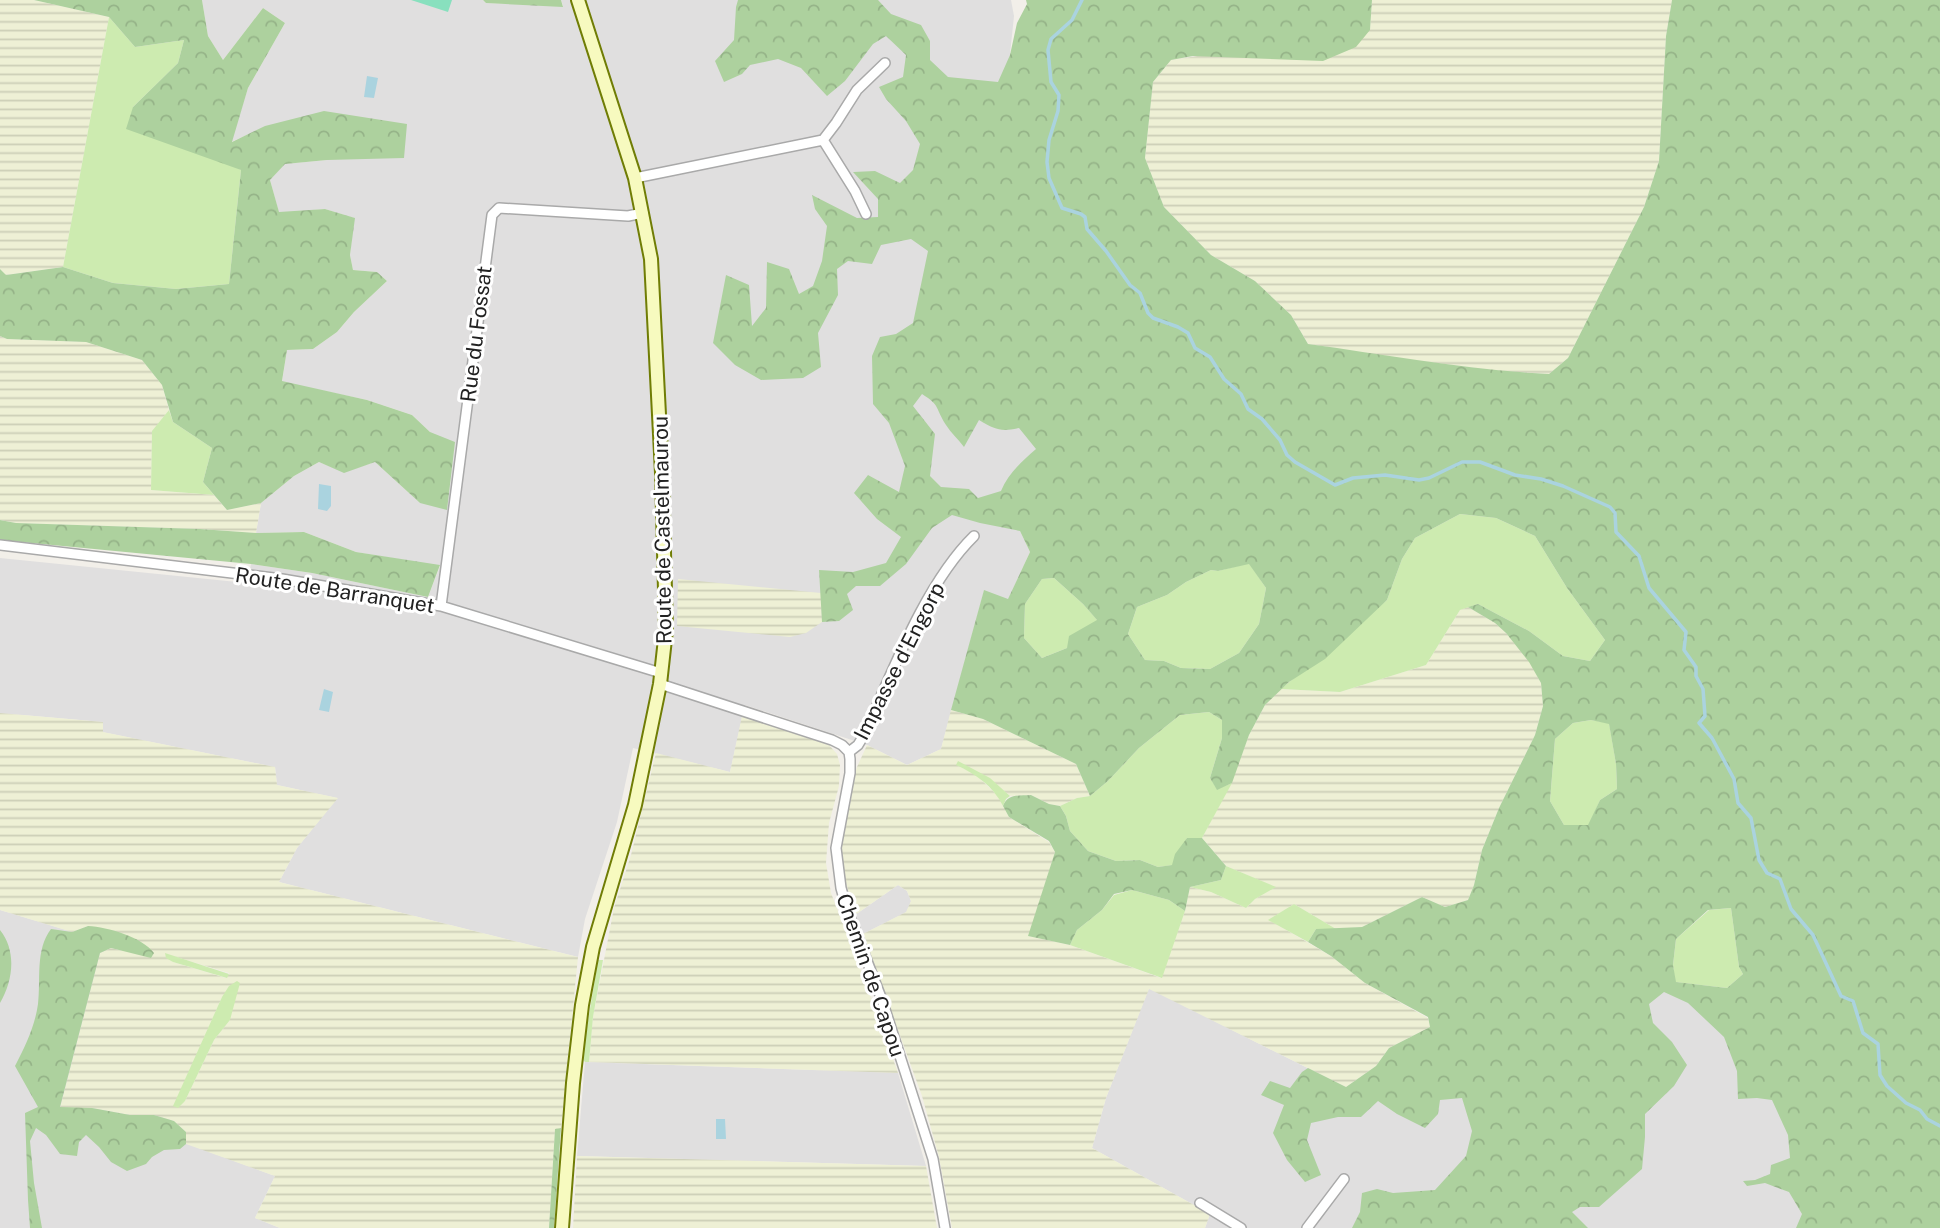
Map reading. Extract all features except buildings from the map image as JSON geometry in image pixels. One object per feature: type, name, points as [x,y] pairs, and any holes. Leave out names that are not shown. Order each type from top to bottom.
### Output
[{"type":"street","name":"Route de Castelmaurou","points":[[562,1228],[582,1005],[593,947],[635,805],[661,678],[666,630],[651,259],[635,178],[578,0]]},
{"type":"street","points":[[635,178],[823,140],[857,90],[885,63]]},
{"type":"street","points":[[823,140],[866,214]]},
{"type":"street","name":"Rue du Fossat","points":[[441,606],[492,215],[499,208],[628,216],[643,213]]},
{"type":"street","name":"Impasse d'Engorp","points":[[849,752],[858,745],[864,735],[900,653],[926,603],[957,553],[974,536]]},
{"type":"street","name":"Route de Barranquet","points":[[0,545],[282,579],[441,606],[661,678]]},
{"type":"street","points":[[661,678],[832,740],[849,752]]},
{"type":"street","name":"Chemin de Capou","points":[[849,752],[850,773],[836,848],[841,888],[882,1000],[929,1148],[944,1228]]},
{"type":"street","points":[[1307,1228],[1344,1179]]},
{"type":"street","points":[[1200,1203],[1241,1228]]},
{"type":"shaded area","points":[[202,0],[483,0],[486,3],[563,6],[561,0],[1011,0],[1014,16],[1003,121],[1032,407],[1053,452],[1020,531],[1030,552],[1008,600],[984,591],[941,749],[907,765],[867,745],[745,705],[730,772],[633,748],[617,822],[585,919],[578,957],[279,882],[297,848],[337,798],[277,785],[275,767],[102,732],[103,722],[0,713],[0,558],[247,583],[251,564],[312,573],[428,597],[440,566],[356,552],[304,532],[256,533],[261,503],[294,476],[319,462],[344,472],[375,462],[420,503],[430,432],[412,415],[367,400],[282,382],[287,350],[313,349],[337,332],[387,281],[377,272],[353,270],[350,255],[354,218],[325,209],[279,213],[270,180],[284,164],[327,160],[265,127],[231,142],[248,88],[285,23],[263,8],[223,60],[208,36]]},
{"type":"shaded area","points":[[898,885],[907,891],[911,901],[907,912],[863,934],[855,915]]},
{"type":"shaded area","points":[[0,910],[103,941],[180,1141],[275,1176],[255,1218],[280,1228],[0,1228]]},
{"type":"shaded area","points":[[1655,963],[1804,1088],[1840,1228],[1490,1228]]},
{"type":"shaded area","points":[[1149,988],[1345,1087],[1489,1098],[1457,1228],[1397,1207],[1383,1228],[1205,1228],[1210,1214],[1092,1148],[1106,1098]]},
{"type":"shaded area","points":[[585,1062],[898,1073],[926,1166],[577,1156]]},
{"type":"green space","points":[[0,0],[34,0],[109,17],[63,267],[5,275],[0,269]]},
{"type":"green space","points":[[34,0],[202,0],[208,36],[223,60],[263,8],[285,23],[248,88],[232,142],[265,126],[324,111],[407,124],[404,158],[285,164],[270,180],[279,212],[325,209],[355,218],[350,255],[353,270],[377,272],[387,281],[337,332],[313,349],[287,350],[282,381],[367,400],[412,415],[430,432],[455,442],[447,510],[420,503],[375,462],[344,473],[319,462],[294,476],[261,503],[227,510],[203,482],[212,448],[173,422],[162,385],[142,360],[86,342],[7,339],[0,336],[0,269],[6,275],[63,267],[113,283],[176,289],[229,284],[241,170],[126,129],[133,107],[178,63],[184,40],[135,47],[109,17]]},
{"type":"green space","points":[[411,0],[452,0],[448,12]]},
{"type":"green space","points":[[483,0],[561,0],[563,7],[486,3]]},
{"type":"green space","points":[[738,0],[878,0],[891,14],[921,25],[930,41],[930,60],[948,77],[998,82],[1010,55],[1017,23],[1027,4],[1026,0],[1372,0],[1370,30],[1356,47],[1323,61],[1193,56],[1171,60],[1153,82],[1145,158],[1164,207],[1211,255],[1255,281],[1291,315],[1308,344],[1458,366],[1549,374],[1568,358],[1644,207],[1659,161],[1666,36],[1672,0],[1940,0],[1940,1228],[1796,1228],[1802,1214],[1789,1192],[1765,1183],[1747,1186],[1743,1181],[1770,1174],[1771,1165],[1790,1158],[1788,1135],[1772,1100],[1738,1099],[1737,1071],[1724,1037],[1688,1003],[1664,992],[1649,1004],[1653,1023],[1672,1042],[1687,1065],[1674,1086],[1645,1114],[1642,1169],[1599,1207],[1580,1207],[1572,1212],[1588,1228],[1352,1228],[1360,1212],[1362,1193],[1377,1189],[1393,1193],[1435,1190],[1466,1156],[1472,1131],[1462,1098],[1440,1100],[1438,1114],[1425,1128],[1378,1101],[1361,1117],[1338,1117],[1311,1123],[1307,1140],[1321,1175],[1305,1182],[1287,1160],[1273,1133],[1284,1105],[1261,1095],[1270,1081],[1290,1088],[1308,1068],[1346,1087],[1376,1066],[1389,1048],[1430,1027],[1428,1017],[1365,983],[1308,942],[1316,929],[1362,927],[1422,897],[1445,907],[1468,900],[1482,850],[1499,808],[1535,735],[1543,706],[1541,683],[1529,662],[1506,633],[1468,607],[1478,604],[1529,631],[1563,656],[1590,661],[1605,640],[1567,588],[1535,536],[1496,518],[1460,514],[1415,538],[1402,559],[1387,600],[1325,659],[1289,682],[1265,705],[1249,735],[1232,783],[1217,790],[1210,778],[1222,738],[1222,720],[1209,712],[1180,715],[1139,748],[1090,796],[1076,764],[983,719],[951,710],[984,590],[1008,599],[1030,552],[1020,531],[952,515],[932,528],[906,564],[880,586],[856,586],[847,594],[853,610],[839,621],[822,622],[819,570],[853,572],[886,563],[901,537],[877,519],[854,493],[868,475],[899,492],[905,466],[889,423],[873,404],[872,356],[880,337],[896,334],[913,323],[928,251],[911,239],[881,245],[872,264],[848,261],[837,269],[838,295],[818,333],[821,367],[803,378],[761,380],[735,365],[713,343],[726,275],[749,285],[752,326],[766,308],[767,262],[789,269],[799,294],[813,286],[822,261],[827,226],[815,209],[812,195],[857,218],[878,217],[878,199],[853,172],[875,171],[900,183],[913,170],[920,144],[879,87],[903,77],[906,55],[886,36],[873,44],[845,81],[827,96],[801,68],[778,59],[750,65],[742,74],[724,82],[715,61],[734,40]],"holes":[[[922,394],[928,398],[964,447],[979,420],[999,429],[1019,428],[1036,449],[1011,473],[1001,491],[978,498],[969,489],[941,487],[930,476],[935,434],[913,406]],[[1249,564],[1266,588],[1259,624],[1239,653],[1210,669],[1181,668],[1164,661],[1145,660],[1128,634],[1137,607],[1167,595],[1211,570]],[[1054,578],[1097,620],[1069,636],[1067,648],[1042,658],[1024,638],[1025,604],[1042,579]],[[1591,720],[1609,724],[1617,789],[1600,800],[1588,825],[1564,825],[1550,801],[1555,739],[1573,723]],[[1731,908],[1739,967],[1743,974],[1727,988],[1676,982],[1673,965],[1676,939],[1708,910]]]},
{"type":"green space","points":[[1372,0],[1672,0],[1666,36],[1659,161],[1644,207],[1568,358],[1549,374],[1500,371],[1308,344],[1291,315],[1255,281],[1211,255],[1164,207],[1145,158],[1153,82],[1171,60],[1370,30]]},
{"type":"green space","points":[[109,17],[135,47],[184,40],[178,63],[133,107],[241,170],[229,284],[176,289],[113,283],[63,267]]},
{"type":"green space","points":[[0,336],[7,339],[86,342],[142,360],[162,385],[169,410],[152,432],[151,490],[214,495],[227,510],[261,503],[256,533],[16,523],[0,520]]},
{"type":"green space","points":[[169,410],[173,422],[212,448],[203,482],[214,495],[151,490],[152,431]]},
{"type":"green space","points":[[1460,514],[1496,518],[1535,536],[1567,588],[1605,640],[1590,661],[1563,656],[1529,631],[1478,604],[1460,610],[1426,665],[1340,692],[1281,689],[1387,600],[1402,559],[1415,538]]},
{"type":"green space","points":[[0,520],[16,523],[256,533],[304,532],[356,552],[440,565],[428,597],[312,573],[251,564],[0,540]]},
{"type":"green space","points":[[1249,563],[1266,588],[1259,624],[1239,653],[1210,669],[1181,668],[1164,661],[1145,660],[1128,634],[1137,607],[1167,595],[1211,570],[1218,571]]},
{"type":"green space","points":[[1054,578],[1098,621],[1067,648],[1042,658],[1024,638],[1025,604],[1042,579]]},
{"type":"green space","points":[[678,579],[821,593],[822,622],[806,633],[790,637],[677,626]]},
{"type":"green space","points":[[1468,607],[1495,623],[1530,662],[1541,683],[1543,706],[1535,735],[1499,808],[1482,850],[1468,900],[1445,907],[1422,897],[1362,927],[1336,929],[1294,904],[1269,920],[1331,956],[1365,983],[1428,1018],[1430,1027],[1389,1048],[1376,1066],[1346,1087],[1149,989],[1106,1098],[1092,1148],[1210,1214],[1205,1228],[952,1228],[939,1157],[922,1096],[863,934],[906,912],[911,901],[907,891],[898,885],[855,915],[842,868],[841,849],[846,805],[857,767],[867,745],[907,765],[941,749],[951,710],[983,719],[1076,764],[1090,796],[1077,798],[1060,806],[1031,795],[1010,796],[989,778],[956,765],[975,774],[998,796],[1009,817],[1049,842],[1055,852],[1029,936],[1070,945],[1161,978],[1185,911],[1190,887],[1211,892],[1246,908],[1275,887],[1226,866],[1202,838],[1231,783],[1249,735],[1265,705],[1281,689],[1340,692],[1426,665],[1460,610]]},
{"type":"green space","points":[[1209,712],[1222,720],[1222,738],[1210,778],[1217,789],[1232,783],[1202,838],[1187,838],[1173,865],[1158,867],[1140,860],[1116,861],[1088,851],[1070,831],[1060,806],[1077,798],[1090,796],[1139,748],[1180,715]]},
{"type":"green space","points":[[0,713],[103,722],[103,732],[275,767],[277,785],[338,798],[297,848],[279,882],[578,957],[561,1128],[555,1130],[549,1228],[280,1228],[255,1218],[275,1176],[186,1144],[186,1132],[174,1121],[154,1115],[130,1115],[92,1108],[60,1108],[100,953],[111,948],[123,951],[88,926],[72,932],[0,910]],"holes":[[[166,954],[229,973],[229,974],[226,978],[173,962]],[[222,997],[230,1020],[214,1040],[185,1101],[174,1106]]]},
{"type":"green space","points":[[742,716],[829,745],[837,754],[840,765],[839,786],[829,823],[826,863],[831,893],[898,1073],[589,1062],[593,1017],[614,908],[631,855],[656,753],[730,772]]},
{"type":"green space","points":[[1591,720],[1609,723],[1617,789],[1600,800],[1589,825],[1564,825],[1550,801],[1555,739],[1573,723]]},
{"type":"green space","points":[[958,761],[990,778],[1010,796],[1003,806],[983,781],[956,765]]},
{"type":"green space","points":[[1031,795],[1060,806],[1070,831],[1088,851],[1116,861],[1140,860],[1158,867],[1172,865],[1175,854],[1187,838],[1202,838],[1226,866],[1221,880],[1190,887],[1185,911],[1169,900],[1132,890],[1114,894],[1102,910],[1077,930],[1070,945],[1028,936],[1055,852],[1049,841],[1009,817],[1003,806],[1011,797]]},
{"type":"green space","points":[[1226,866],[1276,887],[1255,899],[1246,908],[1211,892],[1190,887],[1221,880]]},
{"type":"green space","points":[[1132,890],[1169,900],[1185,911],[1162,978],[1070,945],[1077,930],[1102,910],[1114,895]]},
{"type":"green space","points":[[1294,904],[1336,929],[1316,929],[1308,942],[1268,920]]},
{"type":"green space","points":[[1731,908],[1739,967],[1743,974],[1727,988],[1675,982],[1673,965],[1676,939],[1709,910]]},
{"type":"green space","points":[[88,926],[124,934],[149,947],[154,953],[151,958],[111,948],[100,953],[60,1107],[154,1115],[174,1121],[186,1132],[186,1144],[180,1149],[164,1150],[146,1164],[127,1171],[111,1162],[86,1135],[79,1142],[77,1156],[60,1154],[46,1135],[36,1128],[30,1141],[42,1228],[30,1228],[25,1113],[38,1107],[15,1066],[37,1012],[41,955],[46,937],[51,929],[72,932]]},
{"type":"green space","points":[[0,930],[9,947],[11,966],[8,985],[0,1003]]},
{"type":"green space","points":[[165,953],[229,974],[227,978],[173,962],[166,958]]},
{"type":"green space","points":[[598,960],[603,960],[593,1017],[589,1062],[585,1062],[582,1058]]},
{"type":"green space","points":[[237,981],[240,983],[230,1020],[214,1040],[185,1101],[178,1108],[173,1106],[222,997],[229,986]]},
{"type":"green space","points":[[561,1128],[554,1228],[549,1228],[555,1129]]},
{"type":"green space","points":[[577,1156],[926,1166],[937,1228],[573,1228]]},
{"type":"water","points":[[367,76],[378,78],[374,98],[364,97]]},
{"type":"water","points":[[319,484],[331,486],[331,506],[327,511],[318,509]]},
{"type":"water","points":[[324,689],[333,692],[329,712],[319,710]]},
{"type":"water","points":[[716,1119],[725,1119],[726,1139],[716,1139]]},
{"type":"waterway","points":[[1082,0],[1072,20],[1051,39],[1048,50],[1051,82],[1059,95],[1047,162],[1049,178],[1062,208],[1085,217],[1087,229],[1130,285],[1140,293],[1148,313],[1153,318],[1188,333],[1195,348],[1210,357],[1224,379],[1241,394],[1248,409],[1262,419],[1280,440],[1287,455],[1335,485],[1353,478],[1385,475],[1419,480],[1462,462],[1480,462],[1515,475],[1563,486],[1610,507],[1615,513],[1616,532],[1639,556],[1649,588],[1686,632],[1684,650],[1696,667],[1696,676],[1703,689],[1705,716],[1699,723],[1712,738],[1734,779],[1738,803],[1751,818],[1759,860],[1767,873],[1780,879],[1791,909],[1813,935],[1841,996],[1853,1001],[1863,1033],[1878,1044],[1880,1075],[1887,1086],[1906,1103],[1920,1110],[1927,1119],[1940,1126]]}]
